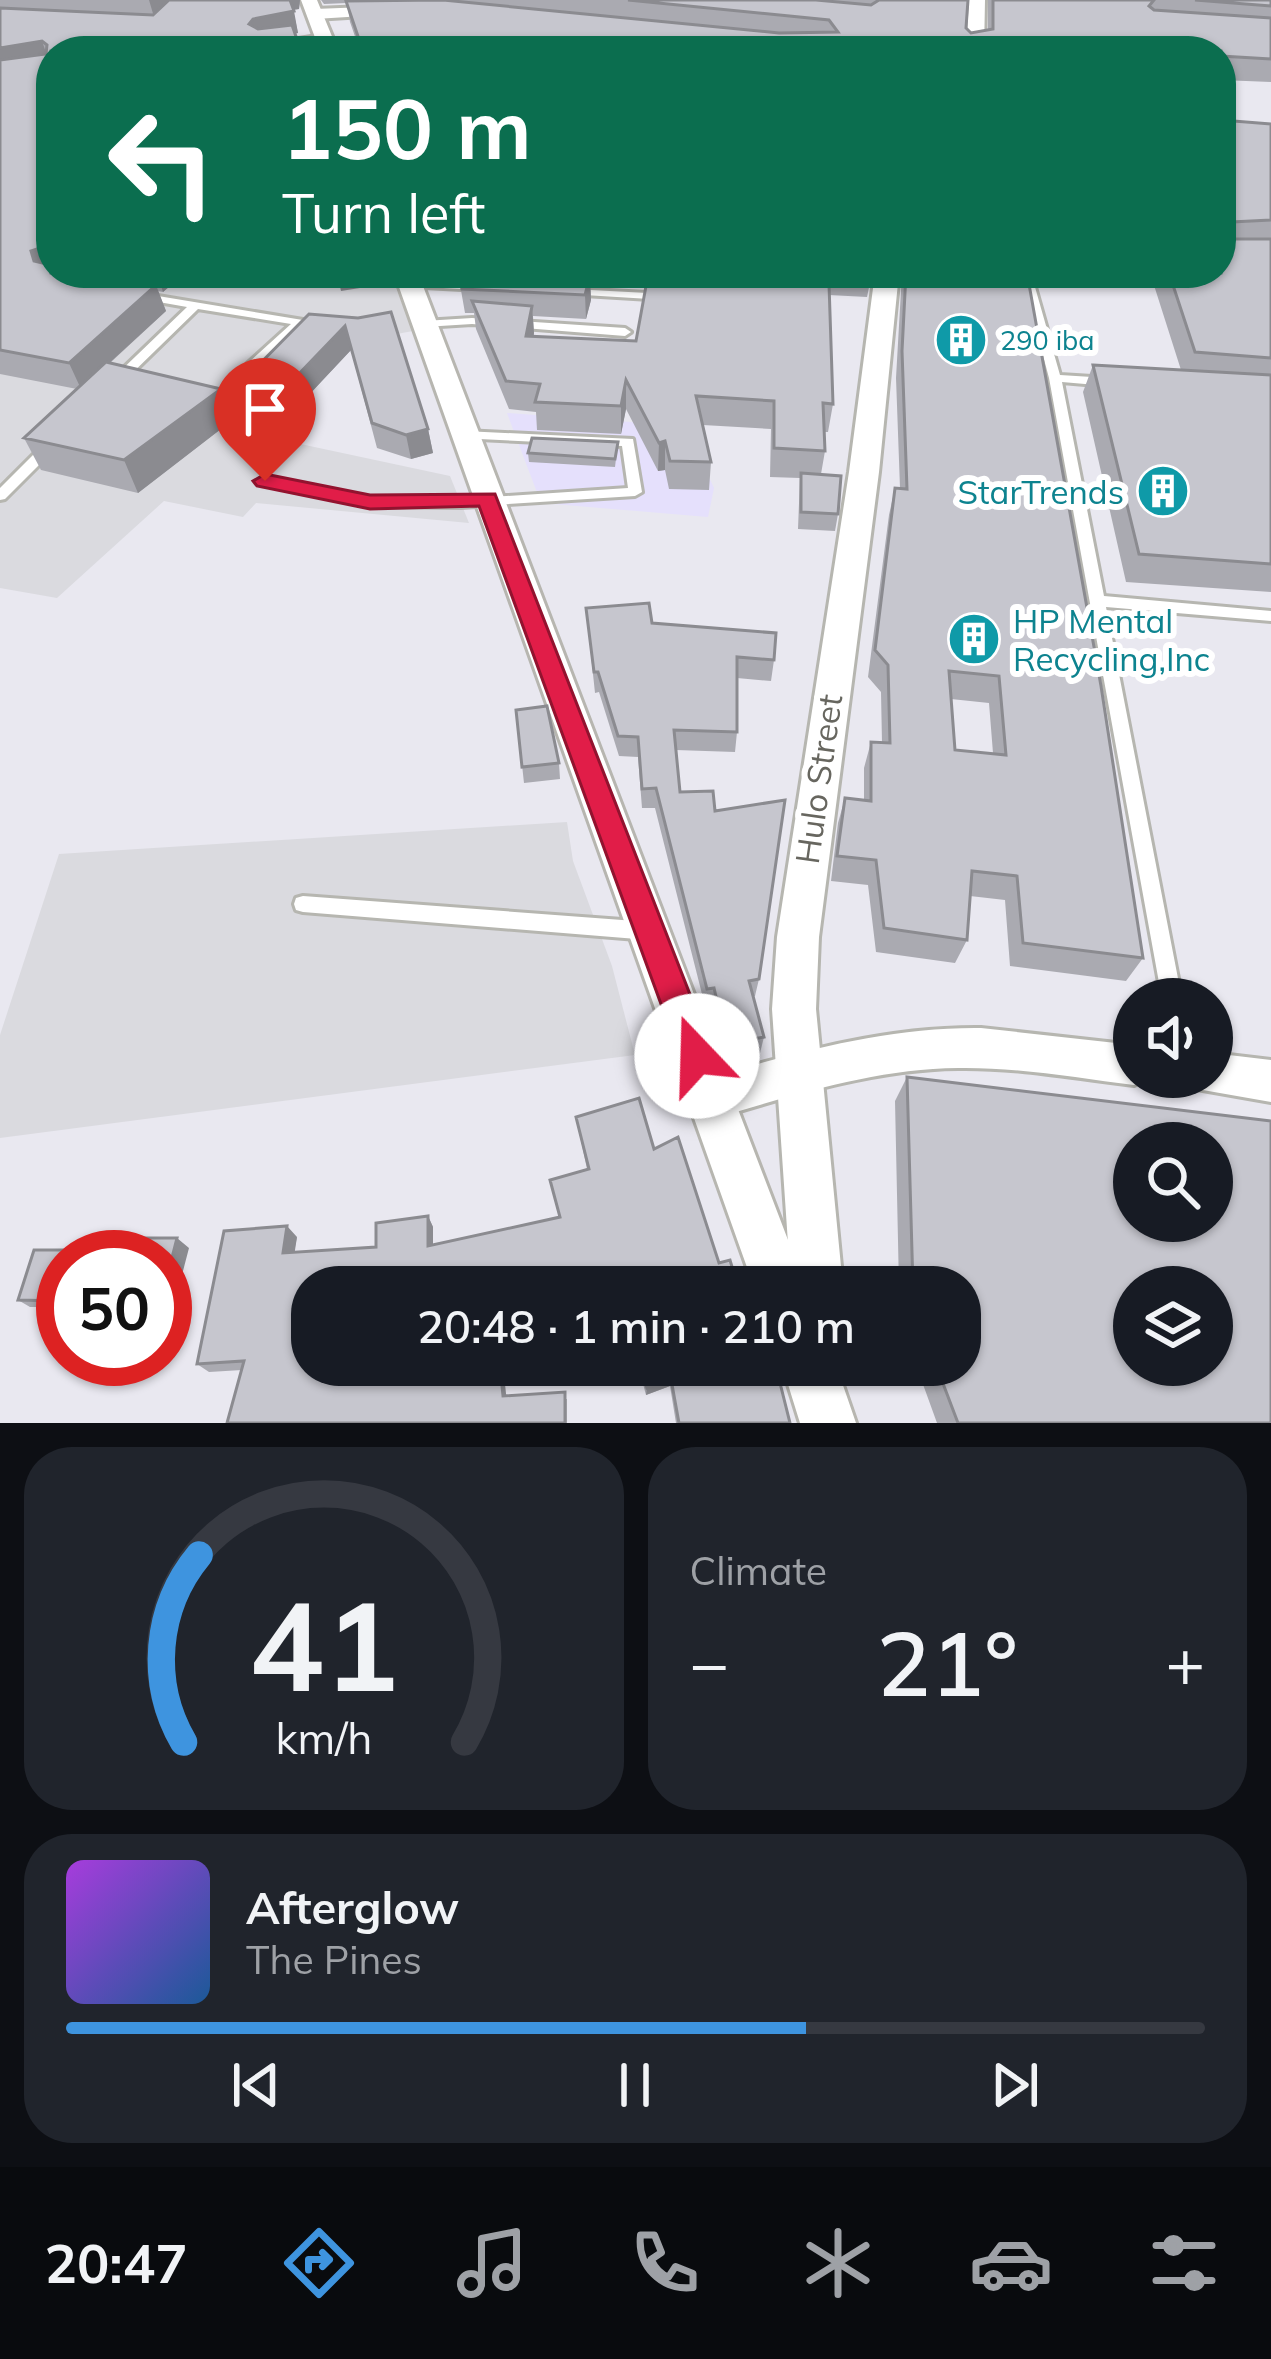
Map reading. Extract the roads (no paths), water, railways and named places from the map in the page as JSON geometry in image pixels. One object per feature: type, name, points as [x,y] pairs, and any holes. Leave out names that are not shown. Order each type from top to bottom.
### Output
[{"type":"street","points":[[975,36],[976,0]]},
{"type":"street","points":[[323,36],[312,7],[406,11]]},
{"type":"street","name":"Hulo Street","points":[[816,1266],[794,1009],[806,862],[864,472],[885,288]]},
{"type":"street","points":[[414,302],[773,1266]]},
{"type":"street","points":[[713,1098],[881,1055],[948,1048],[1113,1063]]},
{"type":"street","points":[[1233,1076],[1271,1081]]},
{"type":"lane","points":[[414,302],[500,288]]},
{"type":"lane","points":[[1030,288],[1055,378],[1168,978]]},
{"type":"lane","points":[[545,290],[682,297]]},
{"type":"lane","points":[[134,295],[343,328]]},
{"type":"lane","points":[[414,302],[472,322],[625,332]]},
{"type":"lane","points":[[111,387],[196,305]]},
{"type":"lane","points":[[252,366],[299,323]]},
{"type":"lane","points":[[1055,378],[1120,382]]},
{"type":"lane","points":[[265,481],[370,502],[635,492],[628,442],[464,435]]},
{"type":"lane","points":[[0,496],[60,436]]},
{"type":"lane","points":[[1095,601],[1271,616]]},
{"type":"lane","points":[[304,904],[650,931]]},
{"type":"place","name":"290 iba","points":[[961,340]]},
{"type":"place","name":"StarTrends","points":[[1163,491]]},
{"type":"place","name":"HP Mental Recycling,Inc","points":[[974,639]]}]
